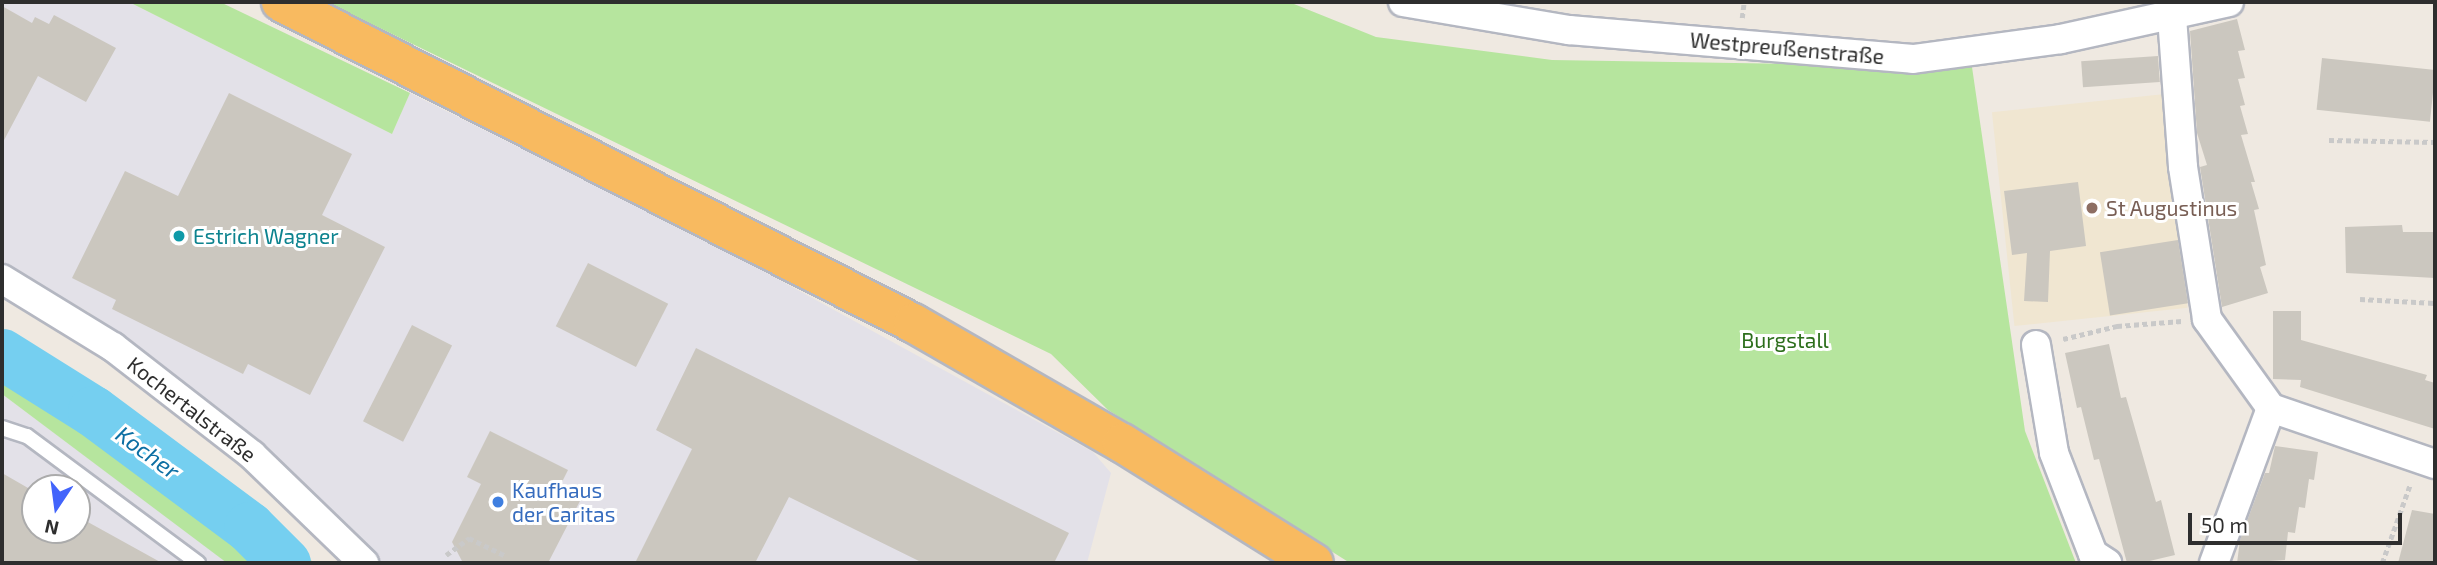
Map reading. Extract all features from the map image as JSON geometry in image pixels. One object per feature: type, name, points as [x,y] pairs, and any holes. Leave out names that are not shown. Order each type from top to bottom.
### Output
[{"type":"highway","points":[[281,2],[913,323],[1122,443],[1314,563]]},
{"type":"street","name":"Westpreußenstraße","points":[[1403,2],[1569,30],[1913,59],[2060,39],[2172,17],[2229,2]]},
{"type":"street","points":[[2172,17],[2183,167],[2207,319],[2271,408],[2427,462]]},
{"type":"street","name":"Kochertalstraße","points":[[2,279],[113,347],[252,455],[364,563]]},
{"type":"street","points":[[2036,345],[2054,453],[2094,554],[2107,563]]},
{"type":"street","points":[[2214,563],[2271,408]]},
{"type":"lane","points":[[2,428],[27,436],[191,561]]},
{"type":"path","points":[[1741,24],[1744,2]]},
{"type":"path","points":[[2329,140],[2435,142]]},
{"type":"path","points":[[2360,299],[2435,303]]},
{"type":"path","points":[[2036,345],[2117,326],[2207,319]]},
{"type":"path","points":[[2382,563],[2427,462]]},
{"type":"path","points":[[446,555],[469,538],[504,555]]},
{"type":"shaded area","points":[[2,2],[129,2],[392,134],[410,93],[721,248],[1093,452],[1111,473],[1087,563],[377,563],[263,450],[90,313],[2,263]]},
{"type":"shaded area","name":"St Augustinus","points":[[2165,94],[2187,308],[2014,326],[1992,112]]},
{"type":"shaded area","points":[[2,394],[229,563],[2,563]]},
{"type":"green space","points":[[129,2],[220,2],[410,93],[392,134]]},
{"type":"green space","name":"Burgstall","points":[[326,2],[1289,2],[1376,37],[1552,60],[1972,67],[2025,431],[2076,563],[1350,563],[1108,410],[1051,354]]},
{"type":"green space","points":[[2,329],[216,473],[314,563],[227,563],[2,394]]},
{"type":"building","points":[[2,6],[32,23],[35,17],[49,24],[54,15],[116,48],[86,102],[38,76],[2,144]]},
{"type":"building","points":[[2237,19],[2245,50],[2238,51],[2245,78],[2238,79],[2245,105],[2240,106],[2248,134],[2241,135],[2255,182],[2251,182],[2259,209],[2254,210],[2266,265],[2260,267],[2268,293],[2222,307],[2200,167],[2207,165],[2197,133],[2190,31]]},
{"type":"building","points":[[2158,56],[2160,82],[2083,87],[2081,61]]},
{"type":"building","points":[[2322,58],[2435,70],[2430,122],[2317,110]]},
{"type":"building","name":"Estrich Wagner","points":[[229,93],[352,154],[322,215],[385,247],[310,395],[248,364],[243,374],[112,309],[116,300],[72,278],[125,171],[178,196]]},
{"type":"building","points":[[2078,182],[2086,246],[2050,251],[2048,302],[2024,301],[2027,253],[2012,255],[2004,191]]},
{"type":"building","points":[[2402,225],[2403,232],[2435,232],[2435,278],[2346,273],[2345,227]]},
{"type":"building","name":"St Augustinus","points":[[2178,240],[2188,303],[2110,316],[2100,252]]},
{"type":"building","points":[[588,263],[668,304],[636,367],[556,326]]},
{"type":"building","points":[[2273,311],[2301,311],[2301,340],[2427,375],[2425,380],[2435,383],[2435,429],[2300,387],[2301,380],[2273,379]]},
{"type":"building","points":[[412,325],[452,345],[403,442],[363,421]]},
{"type":"building","points":[[2109,344],[2121,398],[2126,397],[2156,502],[2161,500],[2175,555],[2141,563],[2127,563],[2099,459],[2094,460],[2081,407],[2077,408],[2065,353]]},
{"type":"building","points":[[696,348],[1069,533],[1054,563],[923,563],[789,497],[755,563],[635,563],[692,449],[656,430]]},
{"type":"building","points":[[490,431],[568,470],[558,490],[580,501],[548,563],[463,563],[452,542],[481,484],[467,477]]},
{"type":"building","points":[[2275,446],[2318,452],[2314,480],[2309,479],[2305,508],[2299,507],[2295,533],[2288,532],[2285,560],[2237,563],[2240,540],[2265,473],[2269,473]]},
{"type":"building","points":[[2,473],[21,484],[21,544],[91,544],[91,524],[162,563],[2,563]]},
{"type":"building","points":[[2412,510],[2435,514],[2435,563],[2398,563]]},
{"type":"waterway","name":"Kocher","points":[[2,354],[93,411],[249,527],[285,563]]},
{"type":"place","name":"St Augustinus","points":[[2092,208]]},
{"type":"place","name":"Estrich Wagner","points":[[179,236]]},
{"type":"place","name":"Kaufhaus der Caritas","points":[[498,502]]}]
